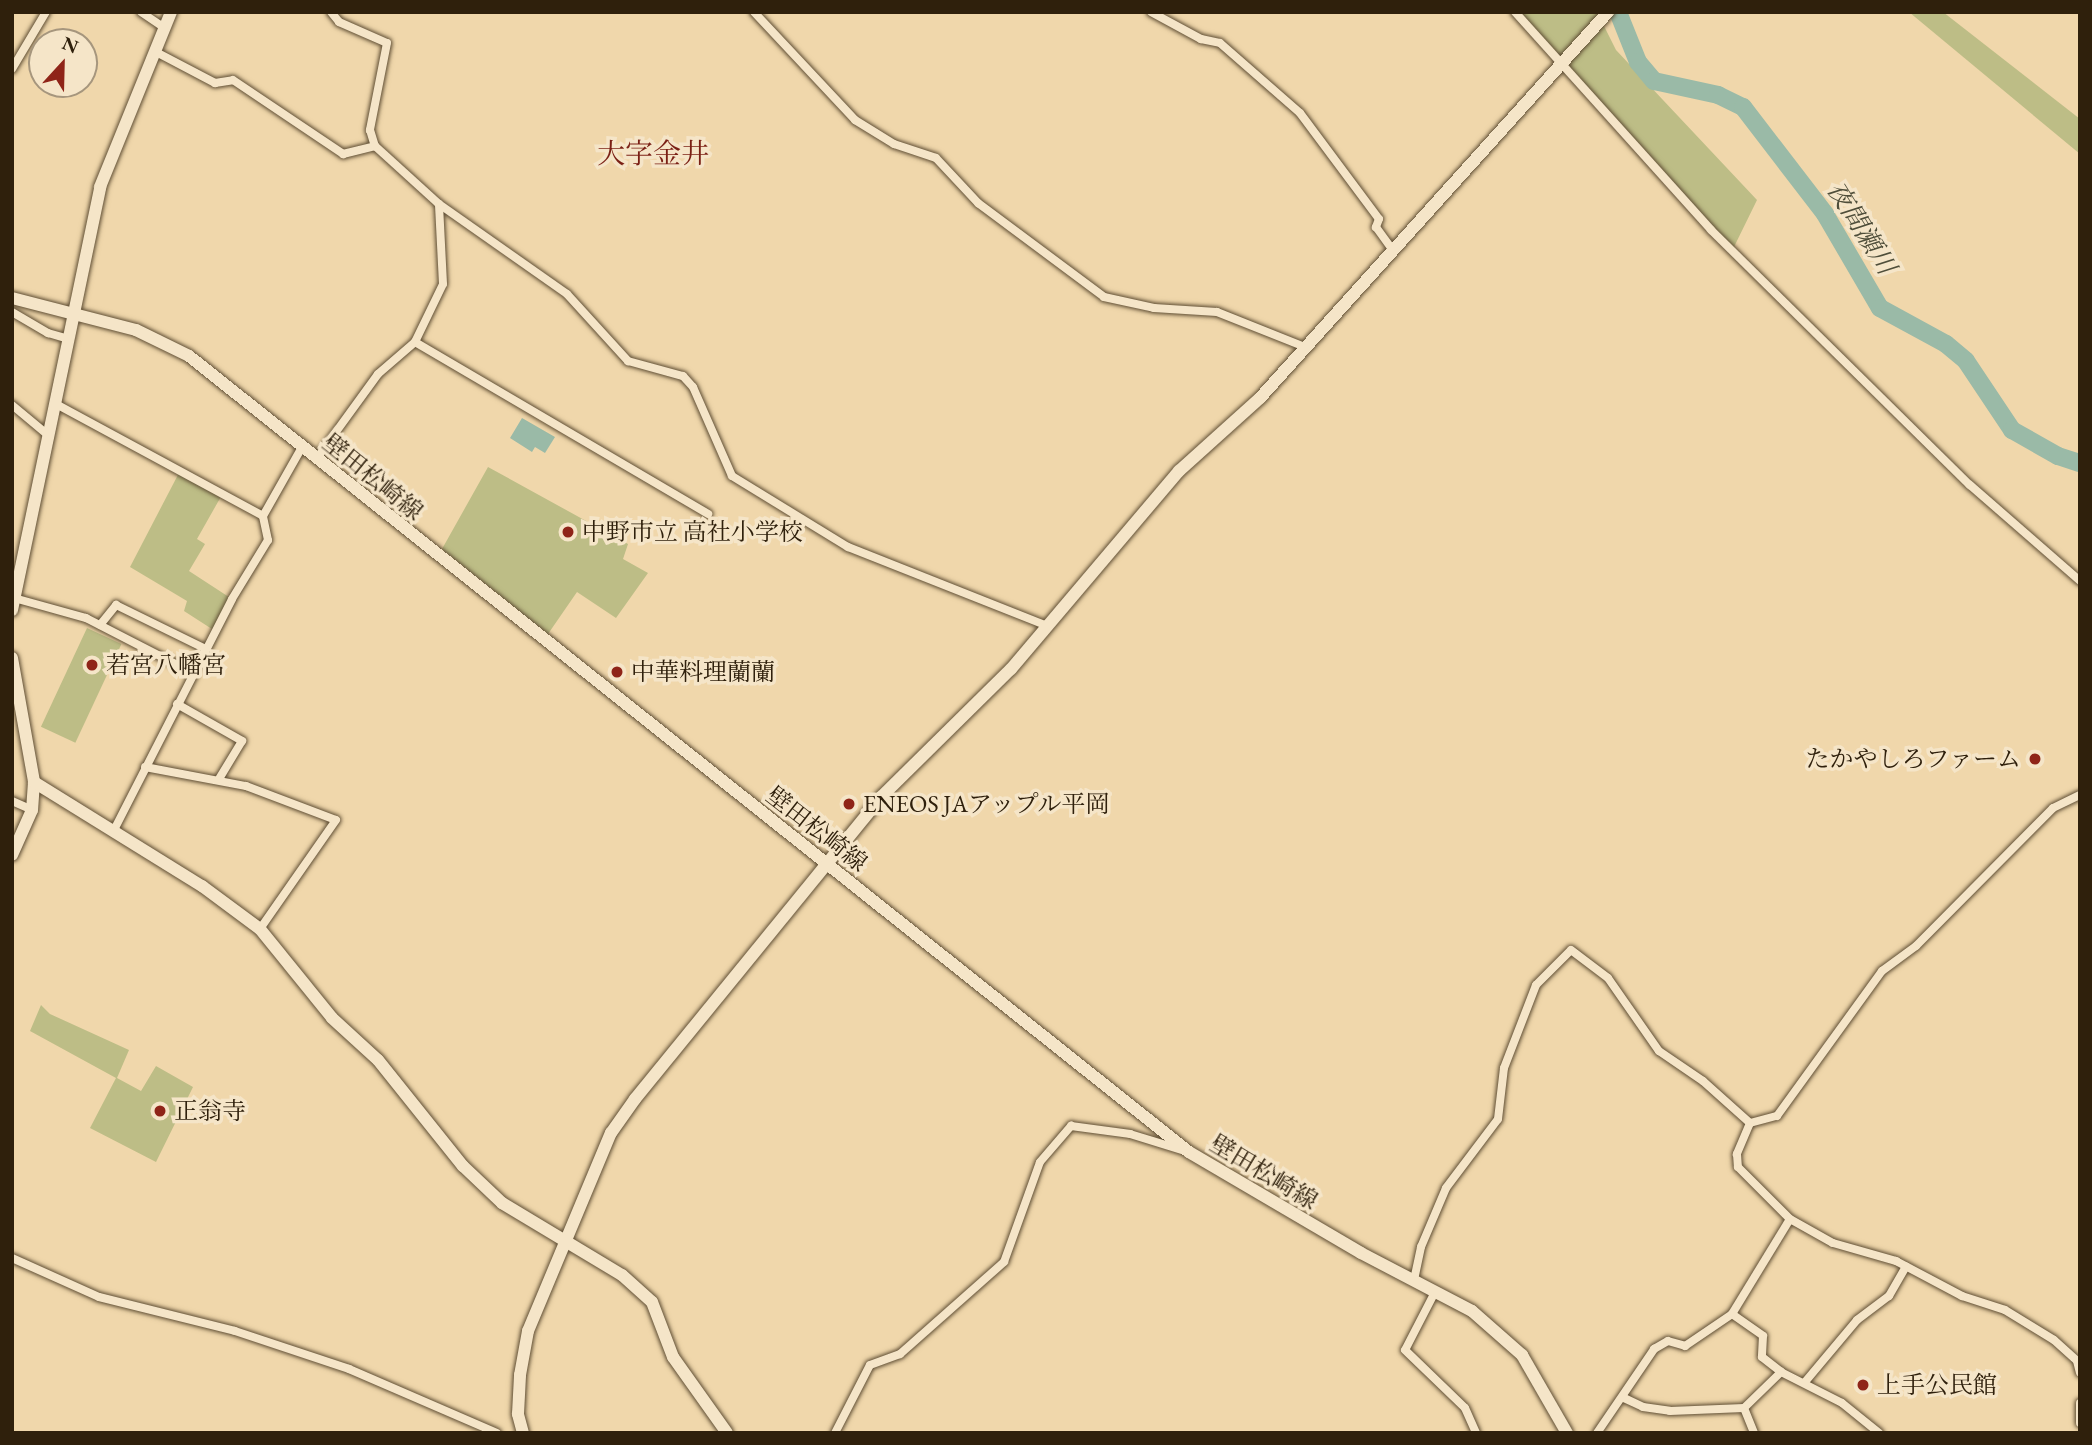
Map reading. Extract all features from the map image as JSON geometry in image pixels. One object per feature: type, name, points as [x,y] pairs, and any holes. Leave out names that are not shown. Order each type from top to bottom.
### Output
[{"type":"street","points":[[12,69],[46,12]]},
{"type":"street","points":[[142,12],[165,28]]},
{"type":"street","points":[[171,12],[100,187],[72,314],[56,404],[15,579],[13,604],[100,625],[193,673]]},
{"type":"street","points":[[331,12],[339,22],[387,43],[370,130],[375,146],[439,204],[567,294],[628,361],[682,376],[693,387],[732,475],[848,548],[1048,626]]},
{"type":"street","points":[[754,12],[787,42],[818,84],[855,120],[894,144],[936,158],[978,202],[1104,298],[1154,308],[1217,312],[1305,347]]},
{"type":"street","points":[[1152,12],[1201,39],[1220,43],[1300,113],[1379,219],[1376,227],[1392,249]]},
{"type":"street","points":[[1515,12],[1711,230],[1848,368],[1970,485],[2080,581]]},
{"type":"street","points":[[523,1433],[518,1414],[520,1375],[528,1331],[611,1133],[825,862],[920,755],[984,698],[1179,471],[1260,398],[1608,12]]},
{"type":"street","points":[[156,52],[215,83],[233,80],[343,154],[375,146]]},
{"type":"street","points":[[317,458],[379,374],[415,342],[443,284],[439,204]]},
{"type":"street","name":"壁田松崎線","points":[[12,298],[163,340],[317,458],[1189,1152],[1472,1311],[1522,1356],[1567,1433]]},
{"type":"street","points":[[12,312],[48,333],[69,339]]},
{"type":"street","points":[[415,342],[708,514]]},
{"type":"street","points":[[56,404],[263,516]]},
{"type":"street","points":[[14,411],[48,435]]},
{"type":"street","points":[[114,830],[193,673],[268,540],[263,516],[302,447]]},
{"type":"street","points":[[100,625],[116,605],[206,649]]},
{"type":"street","points":[[12,658],[17,723],[34,782],[32,810],[12,855]]},
{"type":"street","points":[[177,704],[242,741],[219,779]]},
{"type":"street","points":[[145,767],[219,779],[337,820],[260,929]]},
{"type":"street","points":[[34,782],[114,830],[260,929],[332,1018],[379,1060],[463,1166],[502,1203],[622,1275],[652,1302],[673,1357],[727,1433]]},
{"type":"street","points":[[1750,1123],[1777,1116],[1882,971],[1916,946],[2053,808],[2080,795]]},
{"type":"street","points":[[12,801],[32,810]]},
{"type":"street","points":[[1414,1280],[1421,1247],[1446,1188],[1498,1119],[1504,1068],[1536,985],[1571,950],[1608,978],[1659,1051],[1703,1081],[1750,1123]]},
{"type":"street","points":[[1750,1123],[1737,1154],[1738,1167],[1790,1219],[1833,1243],[1906,1267],[1962,1296],[2005,1310],[2054,1340],[2077,1361],[2080,1373]]},
{"type":"street","points":[[835,1433],[870,1365],[900,1354],[1004,1262],[1040,1162],[1071,1126],[1130,1134],[1189,1152]]},
{"type":"street","points":[[1597,1433],[1624,1398],[1654,1349],[1668,1341],[1685,1346],[1732,1314],[1790,1219]]},
{"type":"street","points":[[12,1258],[99,1297],[235,1331],[349,1369],[379,1386],[497,1433]]},
{"type":"street","points":[[1805,1381],[1857,1320],[1889,1296],[1906,1267]]},
{"type":"street","points":[[1435,1292],[1405,1350],[1465,1408],[1476,1433]]},
{"type":"street","points":[[1732,1314],[1763,1336],[1762,1357],[1781,1372],[1805,1381],[1842,1403],[1879,1433]]},
{"type":"street","points":[[1624,1398],[1643,1407],[1670,1411],[1744,1408],[1781,1372]]},
{"type":"street","points":[[2080,1402],[2080,1423]]},
{"type":"street","points":[[1744,1408],[1754,1433]]},
{"type":"green space","points":[[1515,12],[1597,12],[1616,50],[1757,200],[1732,251]]},
{"type":"green space","points":[[1909,12],[1943,12],[2080,119],[2080,154]]},
{"type":"green space","points":[[488,467],[628,544],[623,559],[648,573],[616,618],[577,592],[548,634],[442,549]]},
{"type":"green space","points":[[181,469],[223,493],[197,539],[205,544],[189,571],[232,599],[215,631],[184,611],[187,601],[130,567]]},
{"type":"green space","points":[[87,628],[121,644],[75,743],[41,727]]},
{"type":"green space","points":[[41,1005],[50,1014],[129,1050],[117,1078],[141,1091],[156,1066],[193,1087],[156,1162],[90,1128],[116,1078],[30,1031]]},
{"type":"shaded area","points":[[522,418],[555,437],[545,453],[535,447],[532,452],[510,438]]},
{"type":"waterway","name":"夜間瀬川","points":[[1618,12],[1638,62],[1654,81],[1718,95],[1743,107],[1825,214],[1880,308],[1946,344],[1966,361],[2012,430],[2058,456],[2080,463]]},
{"type":"place","name":"中野市立 高社小学校","points":[[568,532]]},
{"type":"place","name":"若宮八幡宮","points":[[92,665]]},
{"type":"place","name":"中華料理蘭蘭","points":[[617,672]]},
{"type":"place","name":"たかやしろファーム","points":[[2035,759]]},
{"type":"place","name":"ENEOS JAアップル平岡","points":[[849,804]]},
{"type":"place","name":"正翁寺","points":[[160,1111]]},
{"type":"place","name":"上手公民館","points":[[1863,1385]]},
{"type":"district","name":"大字金井","points":[[653,153]]}]
